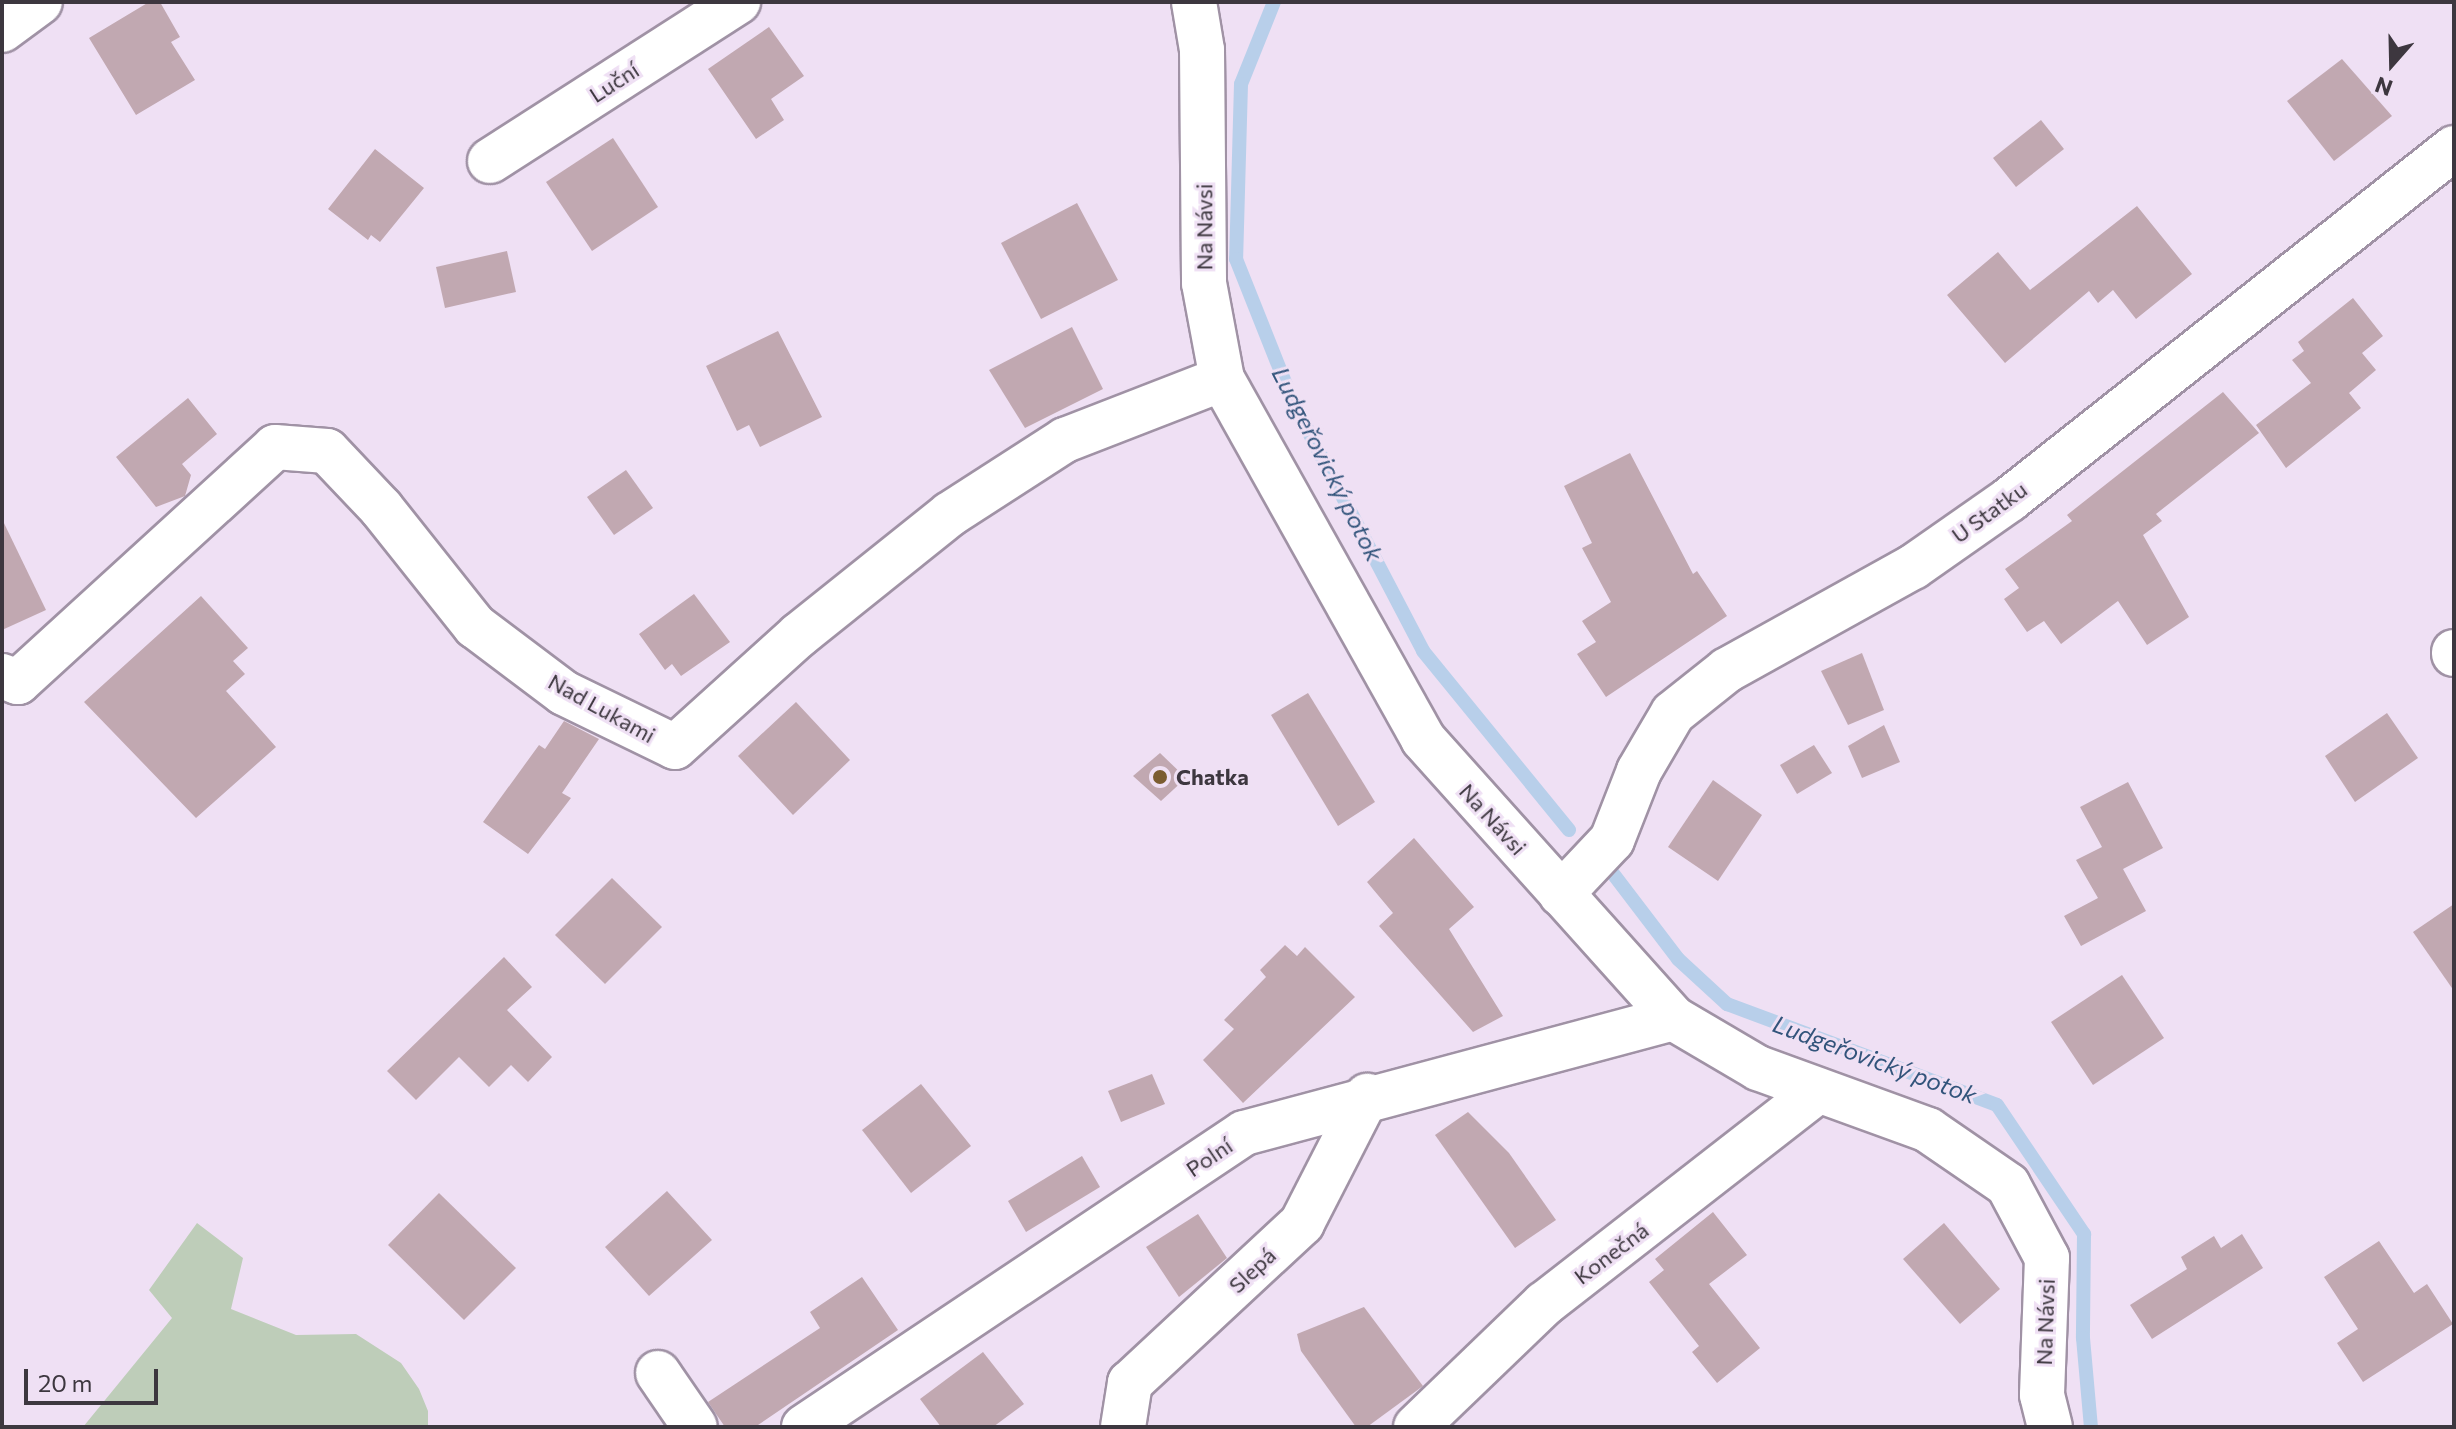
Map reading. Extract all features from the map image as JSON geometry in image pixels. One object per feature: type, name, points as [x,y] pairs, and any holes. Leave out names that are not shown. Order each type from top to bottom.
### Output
[{"type":"street","points":[[2,30],[40,2]]},
{"type":"street","name":"Luční","points":[[490,161],[738,2]]},
{"type":"street","name":"Na Návsi","points":[[1194,2],[1202,50],[1204,283],[1222,379],[1423,739],[1673,1018],[1758,1068],[1928,1130],[2008,1185],[2047,1258],[2042,1395],[2050,1427]]},
{"type":"street","name":"U Statku","points":[[1561,894],[1612,840],[1639,771],[1673,713],[1727,670],[1913,567],[2010,499],[2454,148]]},
{"type":"street","name":"Nad Lukami","points":[[2,676],[18,682],[275,447],[327,451],[381,508],[475,626],[564,693],[675,747],[799,635],[950,514],[1065,440],[1222,379]]},
{"type":"street","name":"Polní","points":[[804,1427],[1244,1133],[1367,1096],[1673,1018]]},
{"type":"street","name":"Konečná","points":[[1416,1427],[1544,1304],[1818,1091]]},
{"type":"street","name":"Slepá","points":[[1123,1427],[1130,1383],[1302,1223],[1367,1096]]},
{"type":"street","points":[[658,1373],[695,1427]]},
{"type":"green space","points":[[197,1223],[243,1258],[231,1309],[296,1335],[356,1334],[401,1363],[419,1389],[428,1411],[428,1427],[83,1427],[172,1318],[149,1290]]},
{"type":"building","points":[[149,2],[160,2],[180,37],[171,42],[195,80],[136,115],[89,38]]},
{"type":"building","points":[[769,27],[804,76],[771,99],[784,120],[756,139],[708,69]]},
{"type":"building","points":[[2342,59],[2392,116],[2334,161],[2287,101]]},
{"type":"building","points":[[2041,120],[2064,149],[2016,187],[1993,158]]},
{"type":"building","points":[[613,138],[658,207],[592,251],[546,182]]},
{"type":"building","points":[[375,149],[424,188],[380,242],[371,235],[368,240],[328,209]]},
{"type":"building","points":[[1077,203],[1118,280],[1041,319],[1001,243]]},
{"type":"building","points":[[2137,206],[2192,274],[2136,319],[2113,290],[2098,303],[2089,291],[2005,363],[1947,295],[1998,252],[2030,290]]},
{"type":"building","points":[[507,251],[516,292],[445,308],[436,267]]},
{"type":"building","points":[[2353,298],[2383,336],[2362,353],[2376,370],[2349,393],[2361,408],[2286,468],[2256,425],[2311,383],[2292,360],[2304,351],[2298,342]]},
{"type":"building","points":[[1072,327],[1103,389],[1025,428],[989,370]]},
{"type":"building","points":[[778,331],[822,417],[760,447],[749,425],[737,431],[706,366]]},
{"type":"building","points":[[2223,392],[2259,433],[2156,514],[2162,521],[2143,535],[2189,617],[2147,645],[2118,601],[2061,644],[2044,621],[2027,632],[2004,599],[2019,588],[2005,569],[2072,521],[2067,515]]},
{"type":"building","points":[[188,398],[217,434],[182,464],[191,475],[185,496],[156,507],[116,457]]},
{"type":"building","points":[[1630,453],[1693,574],[1697,571],[1727,616],[1606,697],[1577,654],[1596,642],[1582,621],[1611,602],[1582,548],[1592,543],[1564,486]]},
{"type":"building","points":[[626,470],[653,508],[614,535],[587,497]]},
{"type":"building","points":[[2,519],[46,610],[2,630]]},
{"type":"building","points":[[694,594],[730,642],[681,676],[672,664],[665,670],[639,634]]},
{"type":"building","points":[[201,596],[248,648],[233,661],[245,674],[226,691],[276,747],[196,818],[84,702]]},
{"type":"building","points":[[1862,653],[1884,710],[1848,725],[1821,671]]},
{"type":"building","points":[[1308,693],[1375,802],[1338,826],[1271,715]]},
{"type":"building","points":[[796,702],[850,760],[793,815],[738,756]]},
{"type":"building","points":[[2387,713],[2418,758],[2355,802],[2325,756]]},
{"type":"building","points":[[564,721],[599,739],[562,793],[571,798],[528,854],[483,822],[539,745],[545,749]]},
{"type":"building","points":[[1884,725],[1900,762],[1862,778],[1848,746]]},
{"type":"building","points":[[1814,745],[1832,773],[1797,794],[1780,765]]},
{"type":"building","name":"Chatka","points":[[1160,753],[1186,778],[1161,801],[1133,776]]},
{"type":"building","points":[[1713,780],[1762,815],[1718,881],[1668,847]]},
{"type":"building","points":[[2128,782],[2163,848],[2123,869],[2146,911],[2081,946],[2064,916],[2098,898],[2076,860],[2102,847],[2080,807]]},
{"type":"building","points":[[1414,838],[1474,907],[1449,929],[1503,1016],[1473,1032],[1379,926],[1393,913],[1367,882]]},
{"type":"building","points":[[612,878],[662,927],[605,984],[555,935]]},
{"type":"building","points":[[2454,904],[2454,991],[2413,932]]},
{"type":"building","points":[[1285,945],[1297,956],[1305,947],[1355,997],[1243,1103],[1203,1060],[1234,1029],[1224,1020],[1266,977],[1260,970]]},
{"type":"building","points":[[504,957],[532,987],[507,1010],[552,1057],[528,1082],[511,1065],[489,1087],[459,1057],[416,1100],[387,1071]]},
{"type":"building","points":[[2122,975],[2164,1038],[2093,1085],[2051,1022]]},
{"type":"building","points":[[1152,1074],[1165,1104],[1121,1122],[1108,1091]]},
{"type":"building","points":[[921,1084],[971,1146],[911,1193],[862,1130]]},
{"type":"building","points":[[1468,1112],[1509,1153],[1556,1220],[1515,1248],[1435,1135]]},
{"type":"building","points":[[1082,1156],[1100,1187],[1026,1232],[1008,1201]]},
{"type":"building","points":[[667,1191],[712,1240],[649,1296],[605,1247]]},
{"type":"building","points":[[439,1193],[516,1268],[464,1320],[388,1245]]},
{"type":"building","points":[[1713,1212],[1747,1255],[1709,1284],[1760,1348],[1717,1383],[1692,1352],[1699,1346],[1649,1282],[1664,1270],[1655,1259]]},
{"type":"building","points":[[1198,1214],[1227,1258],[1179,1297],[1146,1247]]},
{"type":"building","points":[[1944,1223],[2000,1289],[1960,1324],[1903,1259]]},
{"type":"building","points":[[2242,1234],[2263,1268],[2152,1339],[2130,1305],[2187,1269],[2181,1257],[2214,1236],[2221,1248]]},
{"type":"building","points":[[2379,1241],[2414,1293],[2427,1284],[2453,1324],[2363,1382],[2337,1343],[2358,1329],[2324,1277]]},
{"type":"building","points":[[862,1277],[898,1330],[755,1427],[725,1427],[708,1402],[820,1328],[810,1312]]},
{"type":"building","points":[[1364,1307],[1423,1386],[1367,1427],[1356,1427],[1301,1351],[1297,1334]]},
{"type":"building","points":[[983,1352],[1024,1404],[993,1427],[941,1427],[920,1399]]},
{"type":"waterway","name":"Ludgeřovický potok","points":[[1274,2],[1241,84],[1236,259],[1292,400],[1423,651],[1569,830]]},
{"type":"waterway","name":"Ludgeřovický potok","points":[[1611,871],[1678,959],[1727,1004],[1997,1105],[2084,1234],[2083,1338],[2091,1427]]},
{"type":"place","name":"Chatka","points":[[1160,777]]}]
